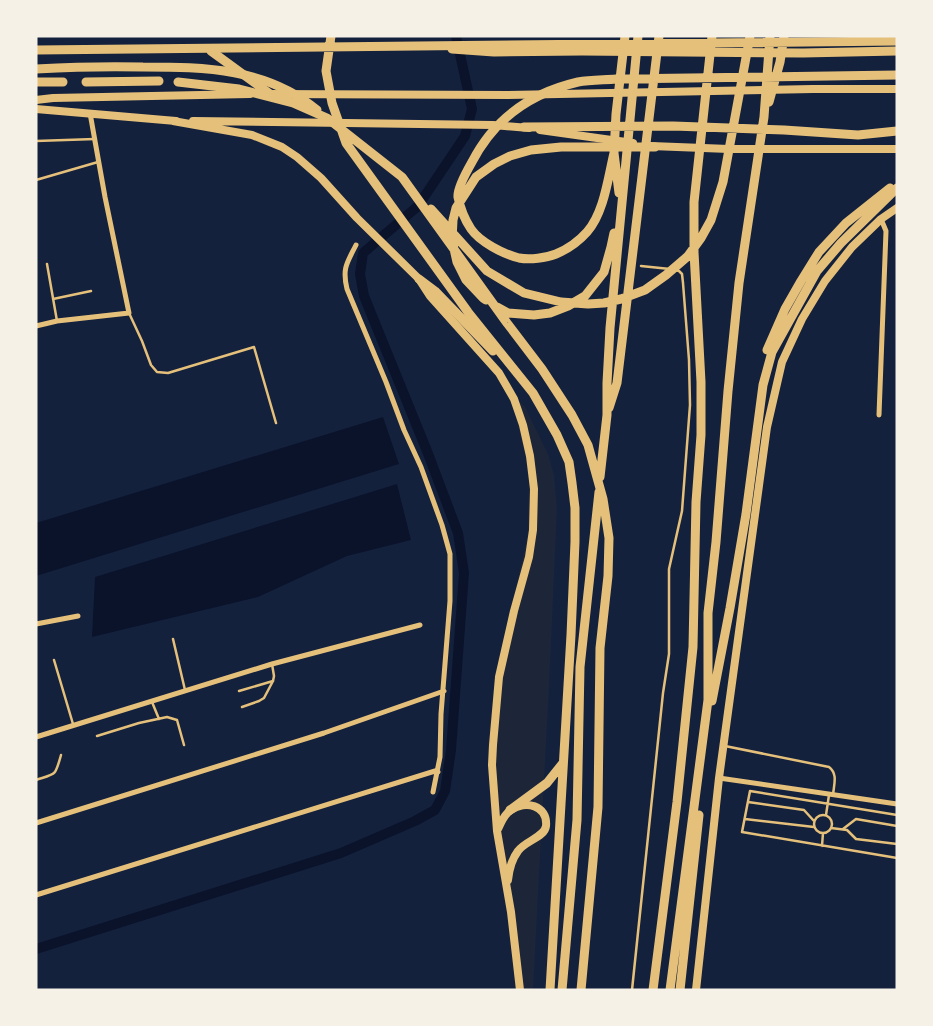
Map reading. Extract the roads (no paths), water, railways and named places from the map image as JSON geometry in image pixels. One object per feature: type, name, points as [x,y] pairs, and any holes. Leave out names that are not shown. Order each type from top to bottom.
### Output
[{"type":"highway","points":[[331,36],[326,71],[332,103],[346,143],[468,312],[533,392],[558,435],[568,462],[574,508],[571,635],[550,990]]},
{"type":"highway","points":[[625,36],[616,114],[614,153],[603,198],[596,218],[588,231],[574,244],[556,254],[537,258],[519,258],[489,245],[471,229],[462,210],[458,194],[479,148],[496,127],[514,110],[543,93],[579,82],[616,79],[897,75]]},
{"type":"highway","points":[[562,990],[577,820],[580,667],[607,415],[606,383],[610,328],[638,36]]},
{"type":"highway","points":[[607,415],[617,383],[659,36]]},
{"type":"highway","points":[[653,990],[677,802],[692,648],[701,382],[694,252],[694,202],[712,36]]},
{"type":"highway","points":[[36,69],[88,66],[202,68],[243,74],[285,89],[304,100],[402,177],[487,270],[524,293],[561,302],[588,304],[621,299],[645,290],[688,256],[701,238],[711,220],[723,182],[750,36]]},
{"type":"highway","points":[[708,700],[708,613],[739,283],[764,117],[770,36]]},
{"type":"highway","points":[[764,117],[780,62],[784,36]]},
{"type":"highway","points":[[36,52],[897,41]]},
{"type":"highway","points":[[36,52],[452,49],[494,52],[803,53],[897,51]]},
{"type":"highway","points":[[212,51],[270,94]]},
{"type":"highway","points":[[86,82],[159,81]]},
{"type":"highway","points":[[36,82],[63,82]]},
{"type":"highway","points":[[178,82],[239,89],[267,95],[293,103],[327,118]]},
{"type":"highway","points":[[524,127],[682,126],[858,135],[897,131]]},
{"type":"highway","points":[[614,153],[620,196],[611,247],[604,272],[586,296],[550,313],[534,315],[508,313],[483,298],[466,280],[457,262],[452,240],[456,208],[476,177],[494,164],[510,156],[531,150],[568,147],[655,147]]},
{"type":"highway","points":[[402,177],[542,369],[572,415],[588,445],[603,499],[608,538],[608,576],[600,648],[598,807],[581,990]]},
{"type":"highway","points":[[670,990],[708,700],[723,622],[756,410],[768,348],[785,309],[819,252],[846,223],[897,183]]},
{"type":"highway","points":[[680,990],[712,697],[730,608],[744,523],[763,386],[772,352],[816,271],[841,243],[897,188]]},
{"type":"highway","points":[[419,279],[435,291],[533,392]]},
{"type":"highway","points":[[510,810],[547,783],[563,763]]},
{"type":"main road","points":[[36,100],[231,94],[508,95],[897,89]]},
{"type":"main road","points":[[36,109],[172,121],[252,135],[282,147],[321,178],[357,218],[419,279],[430,296],[500,372],[514,399],[523,425],[530,456],[534,489],[533,530],[529,557],[499,677],[492,765],[498,831],[520,990]]},
{"type":"main road","points":[[172,121],[494,125],[524,127],[655,147],[897,149]]},
{"type":"main road","points":[[696,990],[719,778],[768,427],[782,362],[802,319],[825,281],[852,247],[897,208]]},
{"type":"main road","points":[[498,831],[510,810],[518,807],[527,805],[537,806],[544,814],[545,831],[527,842],[518,851],[509,869],[507,886]]},
{"type":"street","points":[[36,326],[57,321],[129,313],[90,113]]},
{"type":"street","points":[[879,415],[886,231],[881,220]]},
{"type":"street","points":[[356,245],[345,269],[344,278],[347,289],[420,467],[442,525],[450,554],[450,601],[441,714],[440,757],[433,792]]},
{"type":"street","points":[[36,624],[78,616]]},
{"type":"street","points":[[36,738],[272,664],[420,624]]},
{"type":"street","points":[[36,823],[324,733],[444,691]]},
{"type":"street","points":[[36,896],[434,771],[438,772]]},
{"type":"street","points":[[719,778],[897,804]]},
{"type":"lane","points":[[36,141],[95,139]]},
{"type":"lane","points":[[36,180],[100,162]]},
{"type":"lane","points":[[47,264],[57,321]]},
{"type":"lane","points":[[632,990],[662,702],[669,654],[669,569],[682,511],[690,405],[682,274],[680,270],[641,266]]},
{"type":"lane","points":[[53,299],[91,291]]},
{"type":"lane","points":[[129,313],[142,340],[148,360],[157,372],[168,373],[254,347],[276,423]]},
{"type":"lane","points":[[173,639],[185,691]]},
{"type":"lane","points":[[54,660],[74,726]]},
{"type":"lane","points":[[242,707],[264,698],[273,681],[272,664]]},
{"type":"lane","points":[[239,691],[273,681]]},
{"type":"lane","points":[[152,702],[158,719]]},
{"type":"lane","points":[[97,736],[139,723],[167,717],[177,720],[184,745]]},
{"type":"lane","points":[[724,746],[829,767],[835,776],[826,816]]},
{"type":"lane","points":[[36,780],[49,776],[56,771],[61,755]]},
{"type":"lane","points":[[897,815],[750,791],[742,832],[897,858]]},
{"type":"lane","points":[[748,802],[804,810],[814,821]]},
{"type":"lane","points":[[818,816],[826,816],[831,820],[830,828],[826,832],[818,832],[814,827],[814,821],[818,816]]},
{"type":"lane","points":[[745,819],[814,827]]},
{"type":"lane","points":[[843,829],[856,819],[897,826]]},
{"type":"lane","points":[[830,828],[847,830],[856,838],[897,844]]},
{"type":"lane","points":[[822,846],[823,833]]},
{"type":"waterway","points":[[36,949],[341,853],[415,821],[435,810],[445,791],[451,750],[464,573],[458,533],[364,296],[360,274],[363,253],[418,206],[465,136],[472,109],[456,36]]}]
